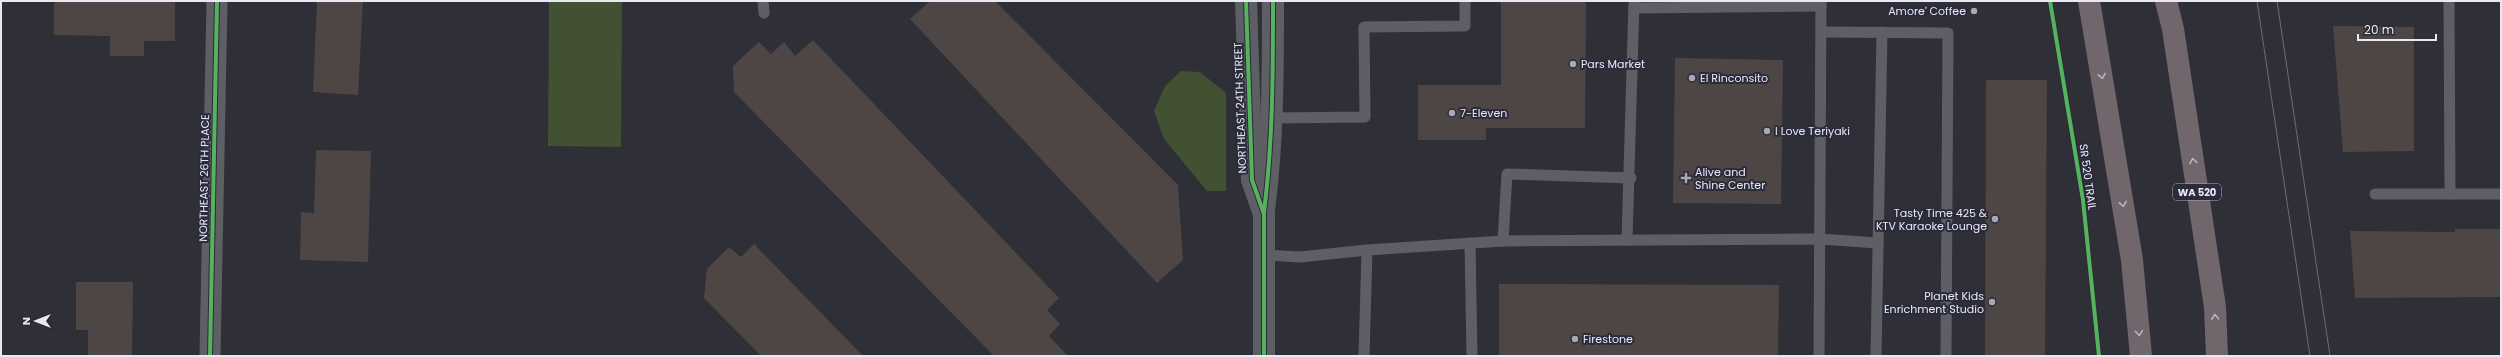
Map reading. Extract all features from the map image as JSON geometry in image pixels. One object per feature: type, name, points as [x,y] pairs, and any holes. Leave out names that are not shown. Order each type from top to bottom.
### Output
[{"type":"highway","points":[[2089,1],[2132,260],[2141,356]]},
{"type":"highway","name":"WA 520","points":[[2166,1],[2173,29],[2215,307],[2217,356]]},
{"type":"street","name":"NORTHEAST 26TH PLACE","points":[[210,356],[217,1]]},
{"type":"street","name":"NORTHEAST 24TH STREET","points":[[1246,1],[1252,180],[1264,214],[1264,356]]},
{"type":"street","points":[[1264,214],[1270,165],[1273,118],[1273,1]]},
{"type":"lane","points":[[763,1],[764,13]]},
{"type":"lane","points":[[1273,118],[1365,117],[1364,27],[1465,26],[1465,1]]},
{"type":"lane","points":[[2449,1],[2450,194]]},
{"type":"lane","points":[[1628,240],[1634,5],[1821,4],[1819,356]]},
{"type":"lane","points":[[1821,32],[1948,33],[1946,356]]},
{"type":"lane","points":[[1876,356],[1882,32]]},
{"type":"lane","points":[[1503,241],[1507,174],[1630,178]]},
{"type":"lane","points":[[2375,194],[2501,194]]},
{"type":"lane","points":[[1265,255],[1300,257],[1367,250],[1503,241],[1820,239],[1878,243]]},
{"type":"lane","points":[[1470,243],[1472,356]]},
{"type":"lane","points":[[1364,356],[1367,250]]},
{"type":"green space","points":[[549,1],[622,1],[621,147],[548,146]]},
{"type":"green space","points":[[1181,71],[1200,72],[1226,93],[1226,191],[1207,191],[1164,139],[1154,111],[1165,86]]},
{"type":"building","points":[[54,1],[175,1],[175,41],[144,41],[144,56],[110,56],[110,36],[54,35]]},
{"type":"building","points":[[317,1],[363,1],[358,95],[313,92]]},
{"type":"building","points":[[930,1],[995,1],[1178,185],[1183,260],[1157,283],[910,19]]},
{"type":"building","points":[[1501,1],[1586,1],[1585,128],[1486,128],[1486,140],[1418,140],[1418,85],[1501,85]]},
{"type":"building","points":[[2333,26],[2414,27],[2414,151],[2343,152]]},
{"type":"building","points":[[813,40],[1059,298],[1047,310],[1060,324],[1049,336],[1068,356],[994,356],[734,92],[733,66],[759,42],[771,54],[784,42],[795,56]]},
{"type":"building","points":[[1675,58],[1783,60],[1781,204],[1673,203]]},
{"type":"building","points":[[1986,80],[2047,80],[2045,356],[1985,356]]},
{"type":"building","points":[[316,150],[371,151],[368,262],[300,260],[301,212],[314,213]]},
{"type":"building","points":[[2455,229],[2501,229],[2501,297],[2355,298],[2350,231],[2455,232]]},
{"type":"building","points":[[754,244],[863,356],[761,356],[704,298],[707,269],[729,247],[741,257]]},
{"type":"building","points":[[76,282],[133,282],[132,356],[88,356],[88,330],[76,330]]},
{"type":"building","points":[[1499,284],[1779,285],[1778,356],[1499,356]]},
{"type":"tram line","points":[[2257,1],[2310,356]]},
{"type":"tram line","points":[[2277,1],[2330,356]]},
{"type":"cycle path","points":[[210,356],[217,1]]},
{"type":"cycle path","points":[[1246,1],[1252,180],[1264,214],[1264,356]]},
{"type":"cycle path","points":[[1264,212],[1271,133],[1273,1]]},
{"type":"cycle path","name":"SR 520 TRAIL","points":[[2050,1],[2083,200],[2099,356]]},
{"type":"place","name":"Amore' Coffee","points":[[1974,11]]},
{"type":"place","name":"Pars Market","points":[[1573,64]]},
{"type":"place","name":"El Rinconsito","points":[[1692,78]]},
{"type":"place","name":"7-Eleven","points":[[1452,113]]},
{"type":"place","name":"I Love Teriyaki","points":[[1767,131]]},
{"type":"place","name":"Alive and Shine Center","points":[[1686,178]]},
{"type":"place","name":"Tasty Time 425 & KTV Karaoke Lounge","points":[[1995,219]]},
{"type":"place","name":"Planet Kids Enrichment Studio","points":[[1992,302]]},
{"type":"place","name":"Firestone","points":[[1575,339]]}]
